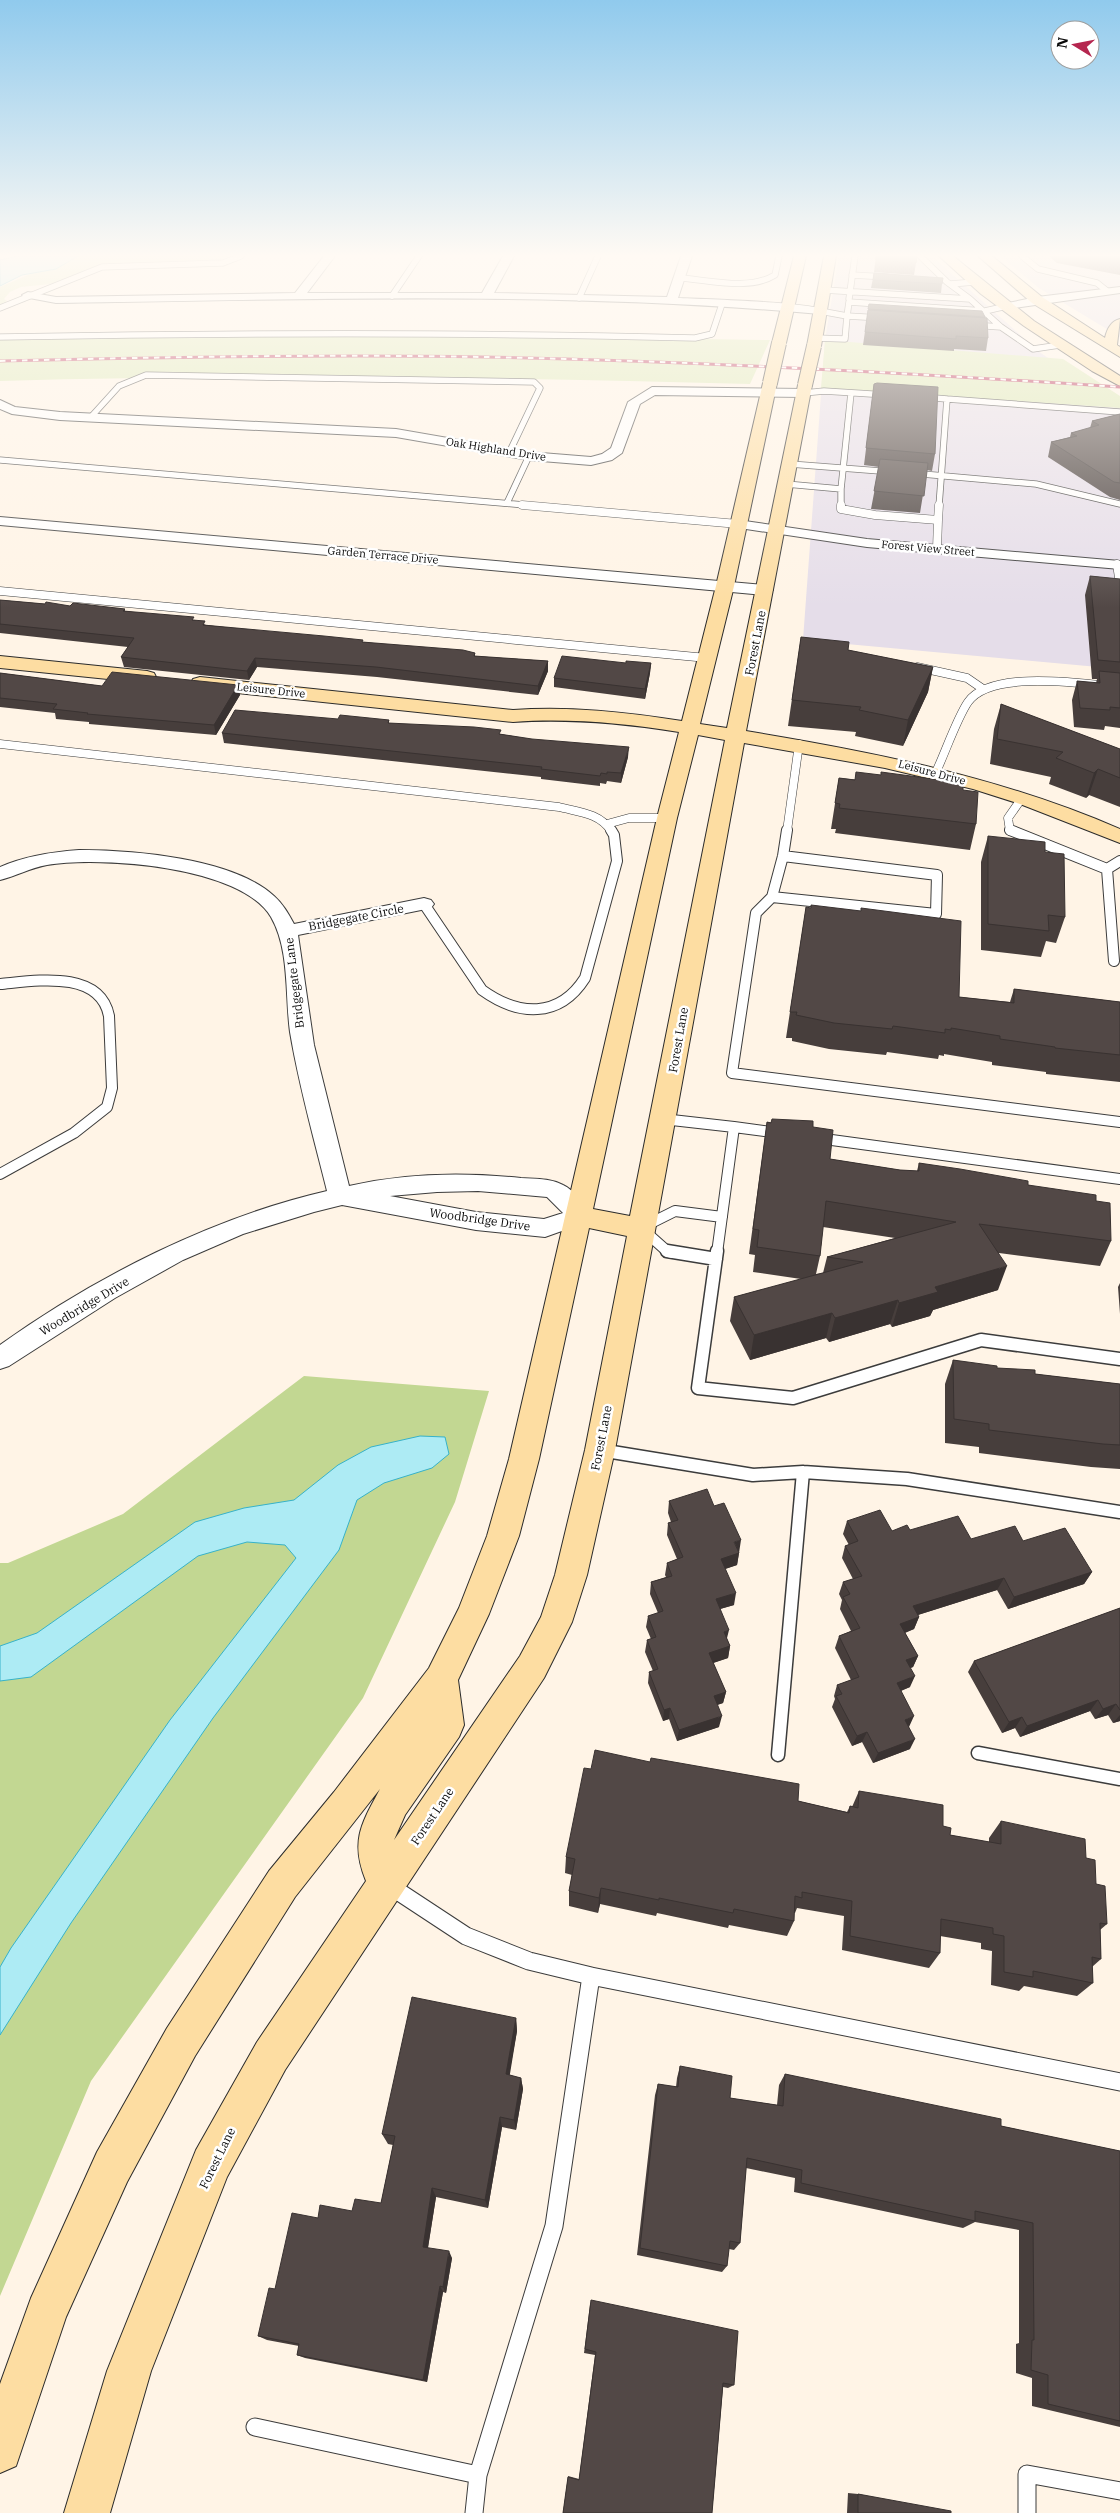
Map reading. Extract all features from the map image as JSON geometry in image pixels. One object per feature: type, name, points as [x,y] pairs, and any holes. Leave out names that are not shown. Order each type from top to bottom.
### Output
[{"type":"main road","points":[[0,2450],[46,2313],[112,2167],[181,2042],[282,1884],[348,1805],[441,1679],[473,1614],[503,1536],[524,1459],[667,818],[725,586],[772,373]]},
{"type":"main road","name":"Forest Lane","points":[[90,2500],[129,2371],[211,2165],[271,2056],[532,1667],[556,1622],[570,1575],[600,1450],[713,847],[737,736],[808,373]]},
{"type":"main road","points":[[1105,373],[1120,382]]},
{"type":"main road","name":"Leisure Drive","points":[[0,662],[513,716],[556,729],[737,736],[799,744],[936,772],[1022,798],[1120,837]]},
{"type":"main road","points":[[579,1216],[641,1228]]},
{"type":"main road","points":[[386,1884],[378,1868],[375,1846],[384,1818],[447,1725],[441,1679]]},
{"type":"street","name":"Oak Highland Drive","points":[[0,404],[12,410],[35,414],[396,433],[529,456],[591,460],[608,457],[617,450],[634,402],[652,390],[805,389]]},
{"type":"street","name":"Garden Terrace Drive","points":[[0,521],[765,590]]},
{"type":"street","name":"Forest View Street","points":[[738,524],[867,543],[1118,564]]},
{"type":"street","name":"Bridgegate Lane","points":[[0,874],[31,862],[83,856],[152,861],[197,869],[236,880],[260,894],[279,912],[288,931],[302,1044],[340,1196]]},
{"type":"street","name":"Bridgegate Circle","points":[[288,931],[424,904]]},
{"type":"street","name":"Woodbridge Drive","points":[[0,1359],[139,1272],[199,1243],[261,1220],[340,1196],[452,1182],[485,1182],[555,1191],[579,1216],[546,1228],[476,1220],[340,1196]]},
{"type":"lane","points":[[90,418],[114,388],[125,380],[146,375],[534,382],[540,388],[509,453]]},
{"type":"lane","points":[[805,389],[899,396]]},
{"type":"lane","points":[[851,392],[841,489],[841,509],[875,515],[938,520]]},
{"type":"lane","points":[[918,397],[1120,412]]},
{"type":"lane","points":[[937,549],[947,399]]},
{"type":"lane","points":[[507,503],[529,456]]},
{"type":"lane","points":[[0,460],[738,524]]},
{"type":"lane","points":[[790,464],[1036,484],[1120,504]]},
{"type":"lane","points":[[786,484],[841,489]]},
{"type":"lane","points":[[1118,564],[1120,585]]},
{"type":"lane","points":[[0,591],[706,658]]},
{"type":"lane","points":[[906,666],[949,672],[967,678],[984,689]]},
{"type":"lane","points":[[936,772],[968,701],[984,689],[1012,682],[1066,682],[1120,687]]},
{"type":"lane","points":[[0,744],[560,806],[584,811],[596,816],[607,824],[614,835],[617,861],[585,978],[580,990],[563,1002],[550,1007],[530,1010],[511,1008],[495,1001],[482,990],[424,904]]},
{"type":"lane","points":[[799,744],[783,856],[772,898],[756,913],[732,1073],[1120,1122]]},
{"type":"lane","points":[[1022,798],[1008,816],[1007,827],[1011,832],[1107,869],[1120,862]]},
{"type":"lane","points":[[607,824],[629,818],[667,818]]},
{"type":"lane","points":[[772,898],[936,914],[937,875],[783,856]]},
{"type":"lane","points":[[1107,869],[1114,961]]},
{"type":"lane","points":[[0,984],[61,980],[83,986],[98,994],[106,1006],[112,1091],[107,1107],[90,1123],[0,1174]]},
{"type":"lane","points":[[663,1119],[1120,1179]]},
{"type":"lane","points":[[734,1127],[698,1388],[793,1398],[981,1340],[1120,1359]]},
{"type":"lane","points":[[716,1259],[668,1252],[641,1228],[675,1211],[722,1217]]},
{"type":"lane","points":[[600,1450],[753,1475],[802,1472],[907,1479],[1120,1512]]},
{"type":"lane","points":[[778,1755],[802,1472]]},
{"type":"lane","points":[[978,1753],[1120,1779]]},
{"type":"lane","points":[[386,1884],[466,1936],[529,1961],[591,1976],[1120,2082]]},
{"type":"lane","points":[[474,2513],[478,2475],[554,2226],[591,1976]]},
{"type":"lane","points":[[254,2427],[478,2475]]},
{"type":"lane","points":[[1027,2513],[1027,2474],[1120,2491]]},
{"type":"shaded area","points":[[823,373],[1070,373],[1120,408],[1120,669],[803,640]]},
{"type":"green space","points":[[0,373],[755,373],[750,384],[375,377],[0,381]]},
{"type":"green space","points":[[822,373],[1085,373],[1120,396],[1120,408],[821,388]]},
{"type":"green space","points":[[304,1376],[489,1391],[455,1502],[363,1698],[91,2081],[0,2296],[0,1563],[8,1563],[123,1514]]},
{"type":"water","points":[[420,1436],[445,1437],[449,1454],[432,1468],[384,1483],[357,1500],[339,1550],[213,1718],[71,1923],[0,2035],[0,1967],[11,1948],[170,1720],[296,1558],[285,1545],[247,1542],[198,1556],[31,1677],[0,1681],[0,1646],[37,1633],[195,1522],[244,1508],[294,1500],[338,1465],[371,1447]]},
{"type":"building","points":[[874,384],[938,387],[935,454],[866,448]]},
{"type":"building","points":[[1120,414],[1120,483],[1114,482],[1051,442],[1077,436],[1071,433],[1099,425],[1092,421]]},
{"type":"building","points":[[880,459],[928,463],[924,496],[874,491]]},
{"type":"building","points":[[1090,576],[1120,579],[1120,662],[1098,660]]},
{"type":"building","points":[[0,600],[45,604],[46,602],[70,606],[73,603],[125,609],[123,611],[194,617],[192,620],[205,621],[203,625],[363,640],[362,642],[463,650],[475,653],[474,656],[548,661],[538,686],[376,667],[255,658],[247,671],[121,657],[134,638],[0,624]]},
{"type":"building","points":[[801,637],[849,642],[848,650],[933,667],[908,720],[859,710],[861,707],[792,700]]},
{"type":"building","points":[[562,656],[626,663],[626,661],[651,663],[645,689],[554,678]]},
{"type":"building","points":[[1099,671],[1120,673],[1120,708],[1110,707],[1110,710],[1080,708],[1077,681],[1100,683]]},
{"type":"building","points":[[112,672],[238,685],[214,725],[87,714],[53,709],[57,704],[0,698],[0,673],[102,686]]},
{"type":"building","points":[[1001,704],[1120,749],[1120,778],[1098,769],[1094,773],[1056,758],[1063,752],[997,739]]},
{"type":"building","points":[[235,710],[338,719],[340,715],[389,720],[388,723],[474,727],[501,730],[499,734],[532,739],[629,747],[621,773],[607,772],[607,774],[601,773],[600,776],[541,769],[542,767],[222,733]]},
{"type":"building","points":[[856,772],[881,775],[881,772],[963,783],[963,790],[978,792],[976,824],[839,808],[840,804],[835,803],[839,778],[855,780]]},
{"type":"building","points":[[988,836],[1045,842],[1045,852],[1064,854],[1065,917],[1048,915],[1049,931],[988,924]]},
{"type":"building","points":[[811,905],[861,911],[861,908],[961,921],[959,997],[1014,1003],[1014,989],[1120,1002],[1120,1055],[1055,1048],[1000,1039],[1000,1036],[951,1028],[951,1030],[945,1029],[945,1033],[893,1026],[892,1029],[834,1023],[796,1015],[797,1012],[790,1012],[806,907],[811,908]]},
{"type":"building","points":[[772,1119],[813,1121],[813,1127],[833,1130],[830,1159],[900,1170],[919,1171],[919,1163],[1028,1181],[1028,1185],[1096,1195],[1096,1201],[1110,1203],[1111,1241],[979,1224],[1007,1266],[935,1287],[938,1292],[899,1303],[898,1300],[835,1318],[832,1313],[754,1335],[734,1297],[863,1262],[827,1257],[956,1222],[826,1201],[820,1256],[757,1247],[759,1230],[753,1229],[767,1122],[771,1123]]},
{"type":"building","points":[[953,1360],[997,1366],[997,1368],[1035,1370],[1035,1374],[1120,1384],[1120,1445],[989,1430],[989,1424],[954,1419]]},
{"type":"building","points":[[707,1489],[714,1506],[724,1503],[741,1540],[734,1542],[739,1553],[721,1559],[736,1593],[716,1599],[729,1630],[724,1632],[730,1646],[709,1653],[726,1692],[714,1696],[722,1716],[679,1730],[670,1708],[664,1710],[649,1672],[658,1669],[647,1640],[656,1637],[648,1616],[663,1611],[651,1582],[672,1576],[667,1563],[683,1557],[668,1523],[678,1520],[669,1501]]},
{"type":"building","points":[[880,1510],[892,1531],[907,1525],[910,1530],[958,1516],[971,1539],[1015,1526],[1023,1541],[1065,1528],[1092,1572],[1014,1597],[1004,1578],[913,1606],[919,1617],[900,1624],[918,1656],[906,1660],[915,1676],[897,1683],[914,1716],[905,1720],[915,1739],[878,1753],[867,1732],[857,1736],[836,1696],[842,1694],[837,1685],[859,1677],[839,1636],[860,1628],[843,1597],[850,1594],[843,1582],[862,1576],[845,1546],[858,1541],[847,1521]]},
{"type":"building","points":[[1120,1608],[1120,1710],[1116,1704],[1103,1709],[1098,1700],[1027,1726],[1022,1717],[1009,1722],[974,1661]]},
{"type":"building","points":[[595,1750],[650,1762],[651,1758],[799,1784],[798,1801],[849,1813],[850,1806],[858,1808],[859,1791],[943,1805],[943,1826],[951,1828],[950,1835],[1001,1844],[1001,1821],[1085,1839],[1086,1858],[1095,1860],[1096,1884],[1105,1886],[1107,1924],[1100,1923],[1101,1959],[1092,1957],[1093,1983],[1033,1971],[1033,1977],[1004,1972],[1004,1936],[993,1934],[993,1928],[941,1919],[940,1953],[850,1936],[852,1901],[802,1892],[802,1898],[795,1896],[794,1921],[734,1909],[733,1913],[601,1888],[599,1898],[569,1891],[575,1859],[566,1857],[584,1768],[591,1769]]},
{"type":"building","points":[[412,1997],[516,2018],[506,2074],[521,2078],[514,2120],[500,2117],[485,2200],[432,2188],[423,2247],[449,2251],[443,2287],[440,2286],[423,2380],[297,2355],[299,2344],[258,2336],[269,2288],[275,2289],[292,2213],[318,2218],[320,2205],[352,2211],[355,2199],[381,2203],[395,2136],[382,2134]]},
{"type":"building","points":[[680,2066],[732,2076],[730,2098],[783,2106],[785,2074],[1001,2119],[1001,2126],[1120,2151],[1120,2421],[1048,2404],[1048,2375],[1031,2370],[1032,2340],[1034,2340],[1033,2223],[975,2211],[975,2221],[801,2183],[802,2170],[747,2158],[740,2243],[730,2241],[727,2266],[640,2248],[658,2084],[678,2087]]},
{"type":"building","points":[[591,2300],[738,2331],[734,2385],[723,2383],[712,2513],[563,2513],[568,2477],[579,2480],[596,2352],[585,2349]]},
{"type":"building","points":[[858,2494],[951,2511],[951,2513],[858,2513]]},
{"type":"railway","points":[[895,373],[1120,387]]}]
